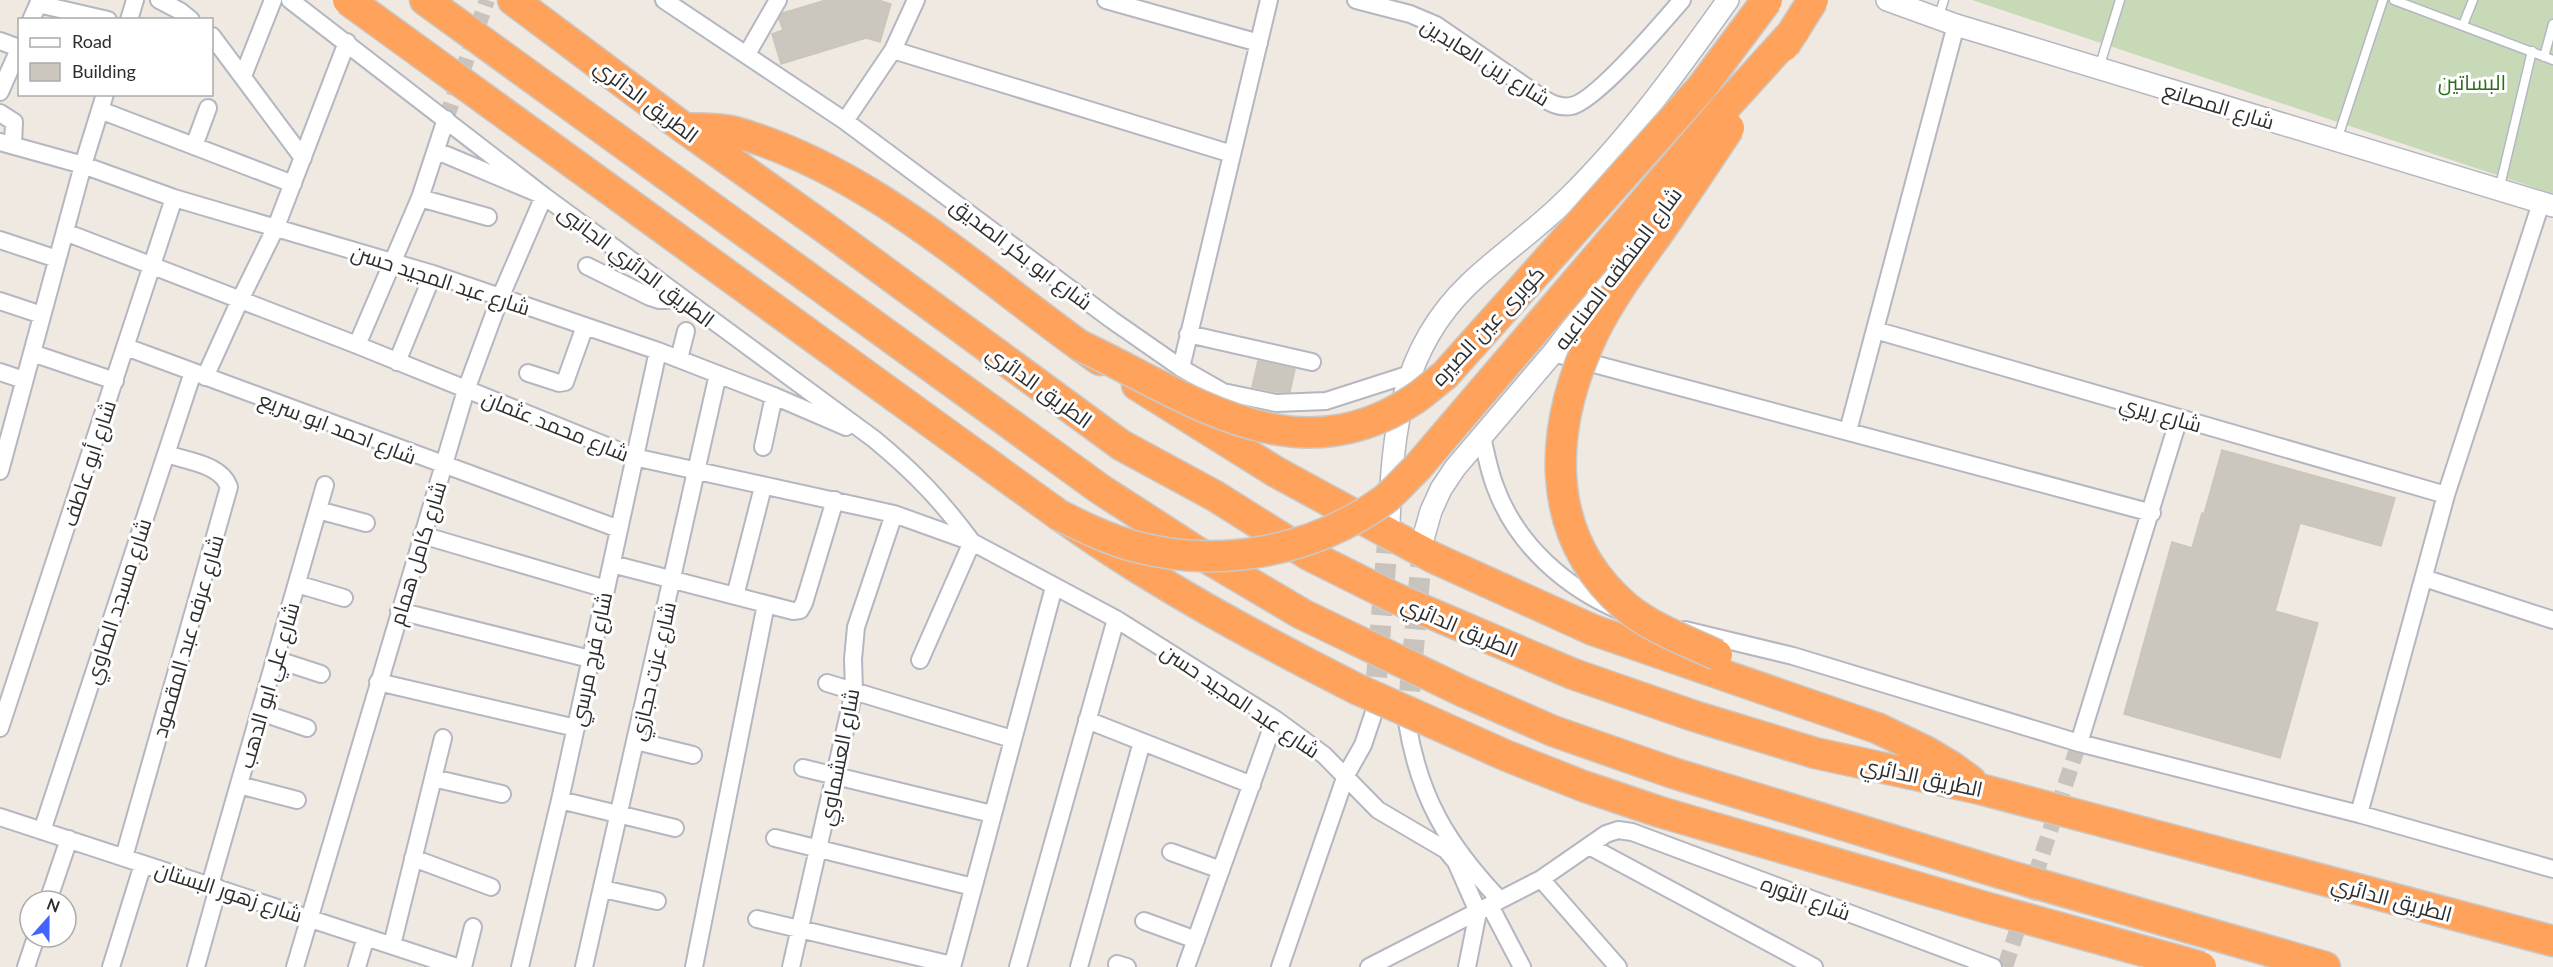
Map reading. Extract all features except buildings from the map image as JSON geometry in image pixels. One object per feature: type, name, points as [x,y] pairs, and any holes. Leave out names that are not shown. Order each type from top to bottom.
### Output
[{"type":"highway","points":[[348,0],[1057,514],[1151,576],[1287,653],[1431,723],[1506,756],[1660,812],[2000,912],[2200,967]]},
{"type":"highway","points":[[425,0],[1100,489],[1199,553],[1302,614],[1464,692],[1553,730],[1674,773],[2000,873],[2325,967]]},
{"type":"highway","name":"الطريق الدائري","points":[[513,0],[684,128],[1121,445],[1215,496],[1309,555],[1452,624],[1584,678],[1694,716],[1815,753],[1980,789],[2553,941]]},
{"type":"highway","name":"كوبرى عين الصيره","points":[[1079,345],[1204,407],[1239,422],[1275,431],[1321,432],[1348,428],[1384,416],[1416,398],[1445,375],[1702,87],[1767,0]]},
{"type":"highway","points":[[1813,0],[1795,30],[1628,275],[1594,333],[1571,395],[1559,461],[1562,502],[1575,542],[1597,577],[1627,607],[1662,629],[1927,753],[1952,766],[1980,789]]},
{"type":"highway","points":[[1057,514],[1096,534],[1137,547],[1180,555],[1224,556],[1267,551],[1309,540],[1348,522],[1385,499],[1417,468],[1795,30]]},
{"type":"highway","points":[[684,128],[732,131],[800,158],[847,181],[918,225],[1079,345],[1215,436],[1338,507],[1434,558],[1593,630],[1850,718]]},
{"type":"street","points":[[130,18],[135,0]]},
{"type":"street","points":[[159,0],[189,18]]},
{"type":"street","points":[[243,76],[273,0]]},
{"type":"street","name":"الطريق الدائري الجانبى","points":[[290,0],[544,196],[874,440],[913,471],[944,504],[972,542]]},
{"type":"street","name":"شارع ابو بكر الصديق","points":[[664,0],[845,121],[1112,320],[1181,368],[1223,392],[1276,404],[1326,400],[1410,374]]},
{"type":"street","points":[[747,54],[778,0]]},
{"type":"street","points":[[845,121],[893,50],[916,0]]},
{"type":"street","points":[[1106,0],[1259,43]]},
{"type":"street","points":[[1181,368],[1269,0]]},
{"type":"street","name":"شارع زين العابدين","points":[[1356,0],[1410,14],[1436,25],[1541,97],[1555,105],[1572,106],[1587,99],[1634,53],[1682,0]]},
{"type":"street","points":[[1389,523],[1395,432],[1410,374],[1434,326],[1469,284],[1565,202],[1609,155],[1669,83],[1728,0]]},
{"type":"street","name":"شارع المنطقه الصناعيه","points":[[1423,539],[1431,511],[1441,489],[1455,468],[1553,353],[1820,0]]},
{"type":"street","name":"شارع المصانع","points":[[1887,0],[1946,14],[2099,68],[2547,204]]},
{"type":"street","points":[[36,8],[96,18]]},
{"type":"street","points":[[1848,431],[1875,330],[1946,14]]},
{"type":"street","points":[[213,37],[303,158]]},
{"type":"street","points":[[0,41],[18,47]]},
{"type":"street","name":"شارع مسجد الصاوي","points":[[42,831],[166,454],[199,374],[240,300],[276,227],[347,42]]},
{"type":"street","points":[[0,92],[18,49]]},
{"type":"street","points":[[893,50],[1232,154]]},
{"type":"street","points":[[0,471],[83,165],[103,102],[194,146],[293,184]]},
{"type":"street","points":[[194,146],[208,108]]},
{"type":"street","points":[[0,113],[14,122],[6,144]]},
{"type":"street","points":[[357,345],[420,198],[446,119]]},
{"type":"street","name":"شارع عبد المجيد حسن","points":[[6,144],[83,165],[174,198],[434,274],[658,351],[774,396],[874,440]]},
{"type":"street","points":[[437,151],[544,196]]},
{"type":"street","name":"شارع كامل همام","points":[[295,967],[466,390],[500,297],[544,196]]},
{"type":"street","name":"شارع أبو عاطف","points":[[0,728],[174,198]]},
{"type":"street","points":[[420,198],[488,218]]},
{"type":"street","points":[[2358,814],[2446,495],[2547,204]]},
{"type":"street","name":"شارع محمد عثمان","points":[[65,232],[357,345],[634,457],[894,514],[972,542],[1054,587]]},
{"type":"street","points":[[0,240],[57,259]]},
{"type":"street","points":[[587,266],[650,297],[659,300],[683,300]]},
{"type":"street","points":[[397,362],[434,274]]},
{"type":"street","points":[[0,301],[42,315]]},
{"type":"street","points":[[528,373],[558,383],[565,382],[585,326]]},
{"type":"street","name":"شارع ريري","points":[[1875,330],[2446,495]]},
{"type":"street","points":[[679,359],[686,331]]},
{"type":"street","points":[[1188,334],[1312,362]]},
{"type":"street","name":"شارع احمد ابو سريع","points":[[126,347],[619,530]]},
{"type":"street","name":"شارع فرج مرسي","points":[[520,967],[560,800],[658,351]]},
{"type":"street","points":[[32,353],[115,381]]},
{"type":"street","points":[[1553,353],[2152,513]]},
{"type":"street","points":[[0,372],[24,380]]},
{"type":"street","name":"شارع عزت حجازي","points":[[584,967],[718,374]]},
{"type":"street","points":[[763,447],[774,396]]},
{"type":"street","points":[[2079,743],[2152,513],[2179,418]]},
{"type":"street","points":[[1482,437],[1495,487],[1520,534],[1555,572],[1598,602],[1646,621],[1784,654],[2079,743],[2358,814],[2553,868]]},
{"type":"street","name":"شارع عرفه عبد المقصود","points":[[124,857],[229,487],[226,477],[218,471],[166,454]]},
{"type":"street","name":"شارع علي ابو الدهب","points":[[196,967],[239,785],[325,484]]},
{"type":"street","points":[[735,596],[763,487]]},
{"type":"street","points":[[612,564],[793,611],[800,610],[835,500]]},
{"type":"street","points":[[318,510],[366,523]]},
{"type":"street","name":"شارع العشماوي","points":[[791,967],[854,691],[853,658],[856,627],[894,514]]},
{"type":"street","points":[[422,535],[606,589]]},
{"type":"street","points":[[920,660],[972,542]]},
{"type":"street","points":[[2424,578],[2553,620]]},
{"type":"street","points":[[297,585],[344,598]]},
{"type":"street","points":[[757,919],[952,966],[1054,587]]},
{"type":"street","name":"شارع عبد المجيد حسن","points":[[1054,587],[1116,619],[1275,719],[1324,755],[1378,810],[1446,850],[1489,906]]},
{"type":"street","points":[[694,967],[766,604]]},
{"type":"street","points":[[399,611],[590,659]]},
{"type":"street","points":[[1018,967],[1116,619]]},
{"type":"street","points":[[275,660],[321,674]]},
{"type":"street","points":[[378,682],[576,728]]},
{"type":"street","points":[[827,683],[1012,739]]},
{"type":"street","points":[[260,712],[307,728]]},
{"type":"street","points":[[1280,967],[1346,775],[1363,745],[1374,712]]},
{"type":"street","points":[[1186,967],[1275,719]]},
{"type":"street","points":[[1087,720],[1252,785]]},
{"type":"street","points":[[1407,722],[1410,745],[1423,788],[1442,829],[1468,866],[1522,967]]},
{"type":"street","points":[[392,945],[443,738]]},
{"type":"street","points":[[636,741],[693,755]]},
{"type":"street","points":[[1079,967],[1142,742]]},
{"type":"street","points":[[803,768],[992,814]]},
{"type":"street","points":[[433,778],[502,794]]},
{"type":"street","points":[[239,785],[297,800]]},
{"type":"street","points":[[560,800],[675,828]]},
{"type":"street","name":"شارع زهور البستان","points":[[0,817],[392,945],[412,960],[457,967]]},
{"type":"street","name":"شارع الثوره","points":[[1589,846],[1606,834],[1618,830],[1632,832],[1993,967]]},
{"type":"street","points":[[775,838],[973,888]]},
{"type":"street","points":[[52,889],[69,839]]},
{"type":"street","points":[[1370,967],[1392,961],[1541,879],[1589,846],[1814,967]]},
{"type":"street","points":[[1171,852],[1221,870]]},
{"type":"street","points":[[412,858],[491,888]]},
{"type":"street","points":[[111,967],[143,864]]},
{"type":"street","points":[[1541,879],[1618,967]]},
{"type":"street","points":[[603,890],[657,901]]},
{"type":"street","points":[[1467,967],[1489,906]]},
{"type":"street","points":[[1144,921],[1196,940]]},
{"type":"street","points":[[463,967],[473,927]]},
{"type":"street","points":[[357,967],[366,937]]},
{"type":"street","points":[[26,967],[32,949]]},
{"type":"lane","points":[[2099,68],[2120,0]]},
{"type":"lane","points":[[2337,141],[2383,0]]},
{"type":"lane","points":[[2394,0],[2548,58],[2553,24]]},
{"type":"lane","points":[[2463,25],[2473,0]]},
{"type":"lane","points":[[2499,190],[2532,51]]},
{"type":"green space","name":"البساتين","points":[[1972,0],[2553,0],[2553,194]]},
{"type":"tunnel","points":[[446,119],[487,0]]},
{"type":"tunnel","points":[[1374,708],[1389,523]]},
{"type":"tunnel","points":[[1407,722],[1423,540]]},
{"type":"tunnel","points":[[2005,967],[2079,743]]}]
